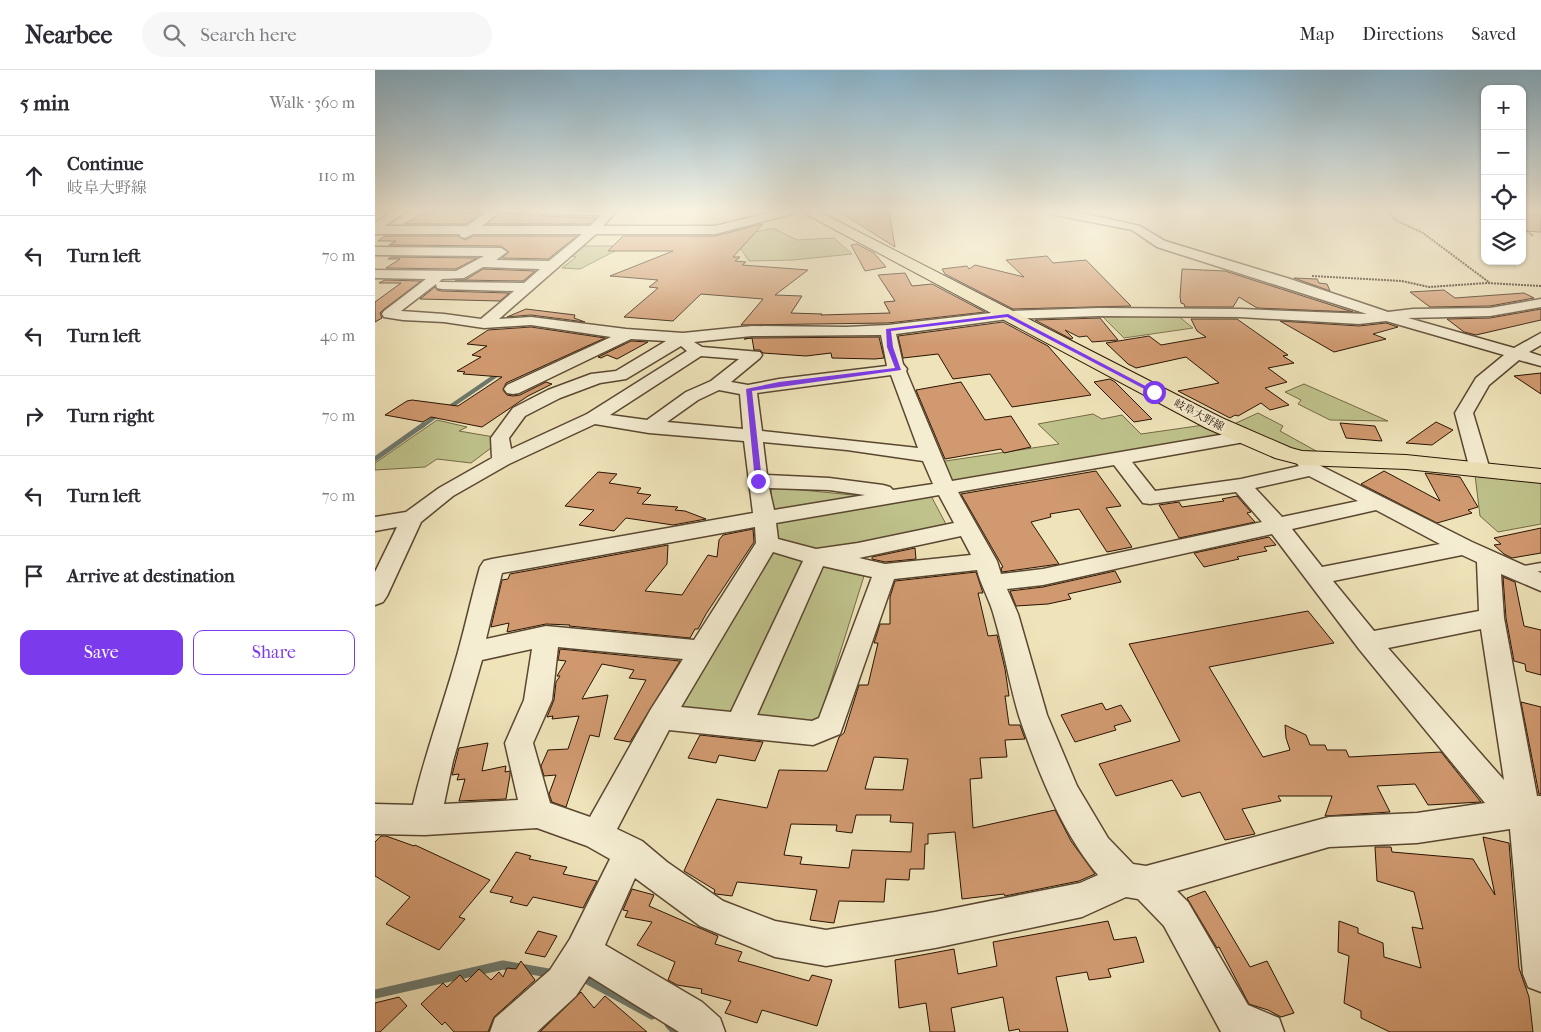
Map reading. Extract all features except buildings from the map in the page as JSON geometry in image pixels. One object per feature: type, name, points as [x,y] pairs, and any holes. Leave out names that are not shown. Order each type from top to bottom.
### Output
[{"type":"main road","name":"岐阜大野線","points":[[893,256],[1243,437],[1307,463],[1406,462],[1541,476]]},
{"type":"street","points":[[413,275],[438,256]]},
{"type":"street","points":[[375,274],[459,275],[494,256]]},
{"type":"street","points":[[484,324],[562,256]]},
{"type":"street","points":[[1200,256],[1389,317],[1541,360]]},
{"type":"street","points":[[480,263],[551,265]]},
{"type":"street","points":[[382,314],[423,288],[439,275]]},
{"type":"street","points":[[423,288],[439,285],[525,287]]},
{"type":"street","points":[[382,314],[484,324],[531,322],[681,339],[752,331],[846,332],[888,330],[1008,316],[1099,312],[1240,313],[1359,320],[1413,313],[1490,312],[1541,303]]},
{"type":"street","points":[[888,330],[890,347],[931,456],[945,488],[989,572],[1007,614],[1033,715],[1065,794],[1097,849],[1177,914],[1248,1028]]},
{"type":"street","points":[[513,388],[629,334]]},
{"type":"street","points":[[1479,470],[1464,413],[1482,382],[1517,353],[1541,338]]},
{"type":"street","points":[[649,427],[692,396],[717,385],[753,355],[698,351],[681,339]]},
{"type":"street","points":[[502,460],[500,438],[519,412],[554,394],[597,378],[620,375],[681,339]]},
{"type":"street","points":[[375,596],[412,518],[446,492],[502,460],[593,418],[698,351]]},
{"type":"street","points":[[717,385],[748,390],[779,384],[899,369]]},
{"type":"street","points":[[748,390],[758,481],[766,531]]},
{"type":"street","points":[[593,418],[649,427],[836,443],[931,456]]},
{"type":"street","points":[[597,835],[661,717],[702,651],[766,531],[785,513],[1120,460],[1183,446],[1243,437]]},
{"type":"street","points":[[1120,460],[1150,498],[1241,485],[1307,463],[1464,547],[1519,571],[1541,583]]},
{"type":"street","points":[[758,481],[829,484],[909,494]]},
{"type":"street","points":[[1241,485],[1277,524],[1368,642],[1526,812]]},
{"type":"street","points":[[425,820],[438,761],[471,652],[480,608],[492,567],[766,531],[816,557],[885,572],[925,569],[1043,576],[1380,503]]},
{"type":"street","points":[[375,524],[412,518]]},
{"type":"street","points":[[816,557],[857,551],[966,528]]},
{"type":"street","points":[[1316,576],[1464,547]]},
{"type":"street","points":[[739,725],[816,557]]},
{"type":"street","points":[[1488,557],[1492,618],[1526,812],[1541,974]]},
{"type":"street","points":[[661,717],[813,733],[830,726],[885,572]]},
{"type":"street","points":[[1368,642],[1492,618]]},
{"type":"street","points":[[471,652],[546,636],[702,651]]},
{"type":"street","points":[[537,813],[519,743],[538,700],[546,636]]},
{"type":"street","points":[[375,820],[425,820],[537,813],[597,835],[630,852],[655,874],[712,914],[775,939],[826,948],[935,930],[1081,900],[1136,882],[1329,832],[1417,828],[1473,822],[1526,812]]},
{"type":"street","points":[[509,1032],[563,983],[583,952],[630,852]]},
{"type":"street","points":[[583,952],[689,1015],[706,1032]]},
{"type":"lane","points":[[1519,571],[1541,567]]},
{"type":"path","points":[[1454,256],[1492,284]]},
{"type":"path","points":[[1307,275],[1402,281],[1429,287],[1492,284],[1541,286]]},
{"type":"green space","points":[[572,256],[605,256],[580,269],[562,268],[576,257]]},
{"type":"green space","points":[[746,256],[833,256],[793,260],[749,261]]},
{"type":"green space","points":[[1101,315],[1177,315],[1193,328],[1124,338]]},
{"type":"green space","points":[[1304,384],[1388,421],[1330,420],[1298,404],[1301,400],[1285,392]]},
{"type":"green space","points":[[1258,413],[1283,426],[1280,431],[1318,452],[1295,450],[1234,424]]},
{"type":"green space","points":[[1093,414],[1102,419],[1122,415],[1141,434],[1211,424],[1225,437],[948,484],[939,462],[1059,444],[1038,424]]},
{"type":"green space","points":[[437,420],[467,427],[459,431],[494,437],[495,445],[471,463],[437,459],[425,467],[375,470],[375,463]]},
{"type":"green space","points":[[1475,475],[1541,481],[1541,524],[1498,532],[1480,516]]},
{"type":"green space","points":[[771,487],[863,496],[772,515]]},
{"type":"green space","points":[[930,494],[947,526],[822,549],[810,564],[864,576],[818,723],[678,706],[771,521]]},
{"type":"waterway","points":[[447,409],[501,372]]},
{"type":"waterway","points":[[421,427],[439,414]]},
{"type":"waterway","points":[[375,459],[423,425]]},
{"type":"waterway","points":[[375,994],[503,965],[554,974]]},
{"type":"waterway","points":[[580,978],[586,979],[652,1015]]},
{"type":"waterway","points":[[669,1024],[676,1032]]},
{"type":"route","points":[[758,481],[748,390],[779,384],[899,369],[895,364],[890,347],[888,330],[1008,316],[1154,392]]}]
